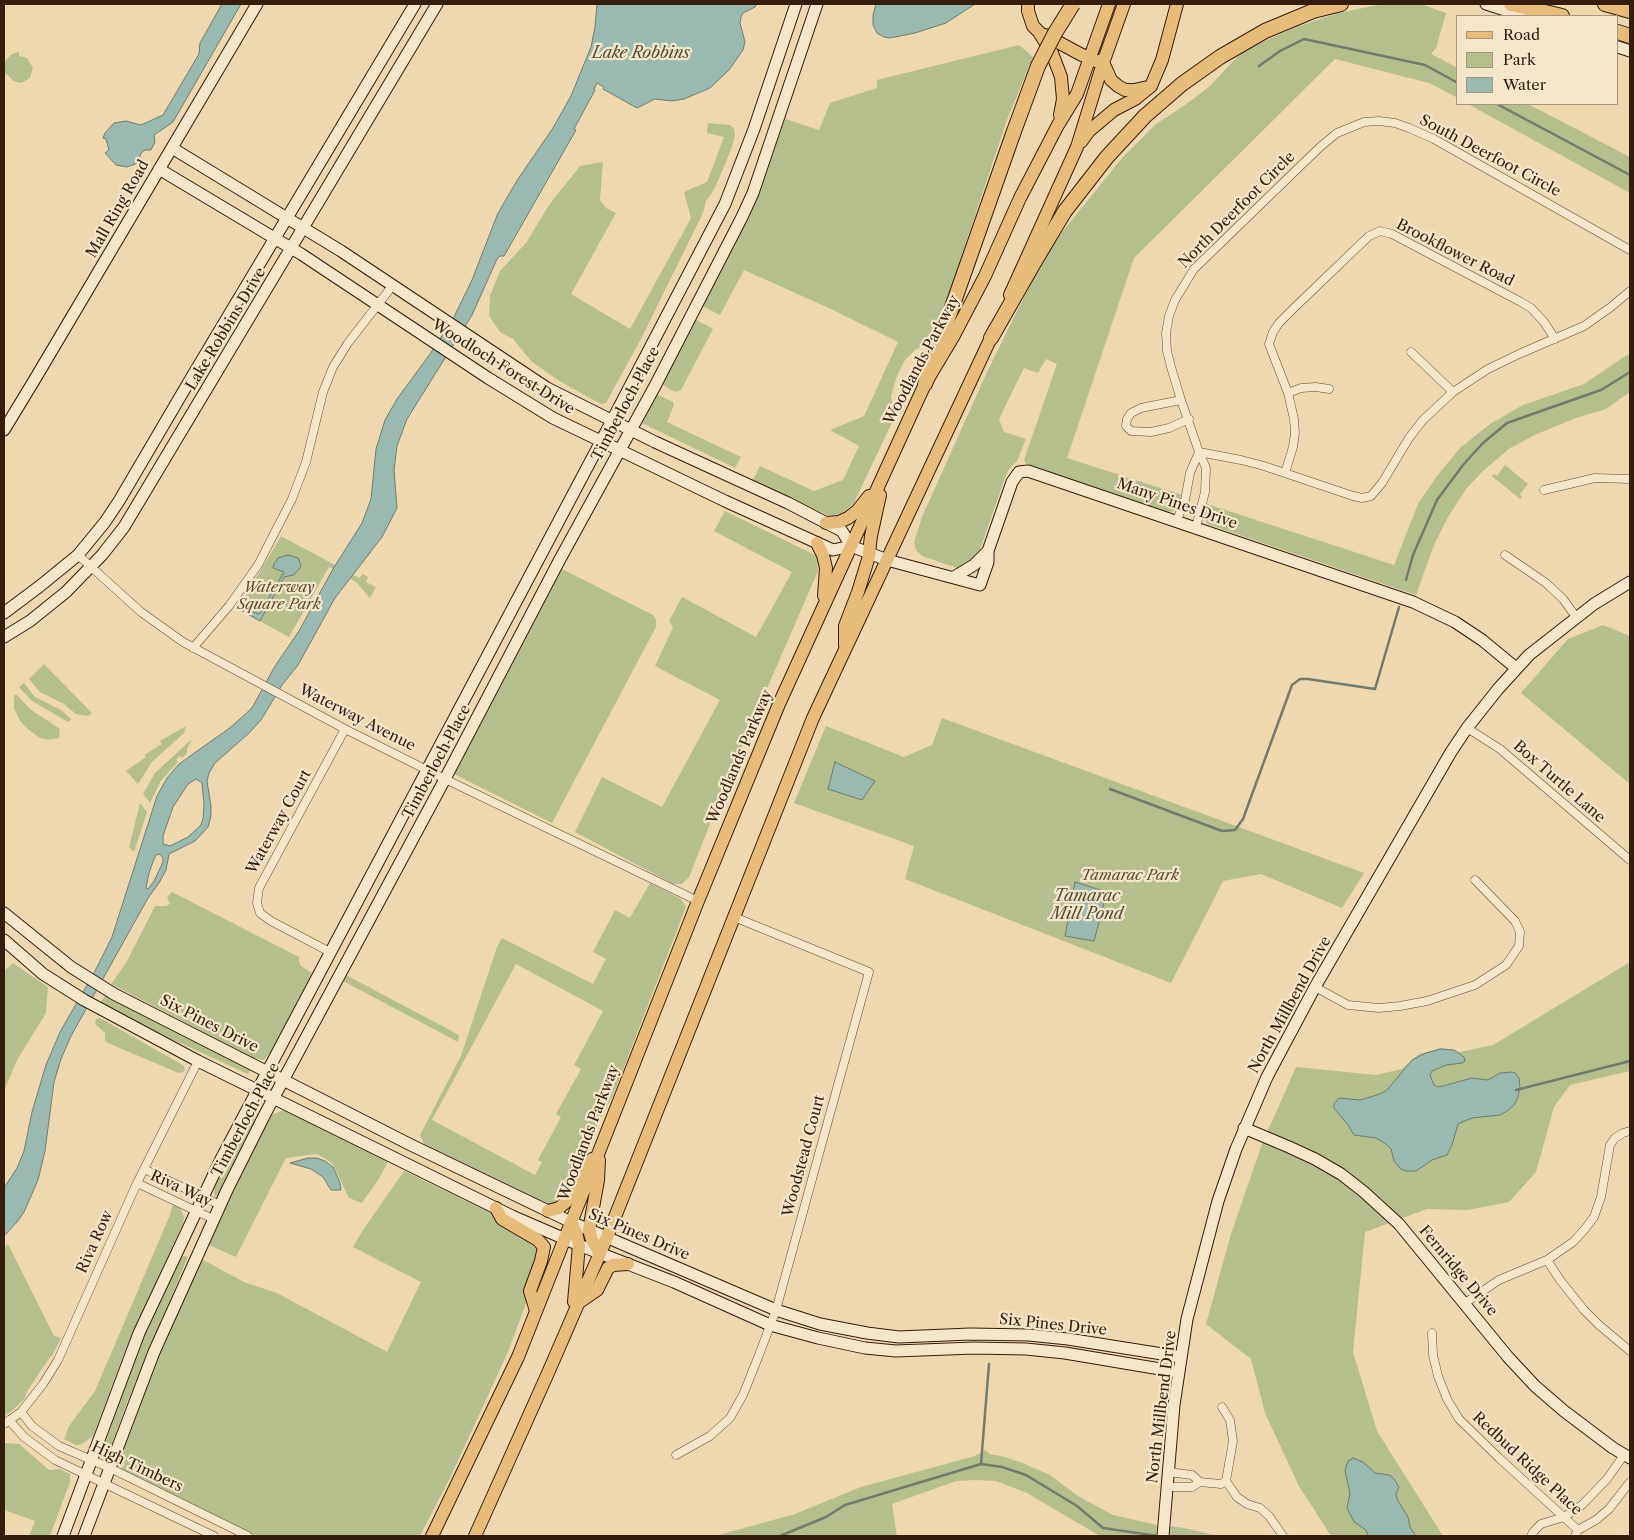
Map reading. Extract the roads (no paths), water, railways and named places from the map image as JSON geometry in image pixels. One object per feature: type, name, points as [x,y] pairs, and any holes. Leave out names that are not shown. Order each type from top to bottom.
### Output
[{"type":"highway","points":[[925,384],[1038,66],[1073,4]]},
{"type":"highway","points":[[991,338],[1066,211],[1086,182],[1144,116],[1182,84],[1220,57],[1264,31],[1313,11],[1341,4]]},
{"type":"highway","points":[[1511,4],[1558,15]]},
{"type":"highway","points":[[1605,4],[1630,11]]},
{"type":"main road","points":[[1028,4],[1030,20],[1052,53],[1061,77],[1063,99],[1058,125]]},
{"type":"main road","name":"Woodlands Parkway","points":[[432,1536],[518,1357],[698,901],[779,704],[925,384],[953,337],[985,276],[1020,198],[1058,125],[1077,94],[1109,4]]},
{"type":"main road","points":[[475,1536],[606,1237],[814,718],[991,338],[1077,147],[1103,63],[1124,4]]},
{"type":"main road","points":[[1077,147],[1089,131],[1108,115],[1151,86],[1162,60],[1177,4]]},
{"type":"main road","points":[[1039,32],[1092,52],[1103,63],[1112,80],[1125,90],[1151,86]]},
{"type":"main road","points":[[845,650],[845,626],[870,553],[871,536],[883,478]]},
{"type":"main road","points":[[826,523],[840,522],[857,511],[883,478]]},
{"type":"main road","points":[[817,543],[823,555],[827,575],[822,611]]},
{"type":"main road","points":[[548,1211],[559,1208],[566,1202],[581,1172],[600,1149]]},
{"type":"main road","points":[[599,1252],[592,1240],[590,1230],[598,1180],[600,1149]]},
{"type":"main road","points":[[496,1208],[502,1220],[538,1240],[544,1247],[530,1291],[536,1311]]},
{"type":"main road","points":[[571,1222],[579,1245],[572,1317]]},
{"type":"main road","points":[[578,1303],[596,1290],[608,1268],[613,1265],[628,1264]]},
{"type":"street","name":"Mall Ring Road","points":[[4,430],[258,4]]},
{"type":"street","name":"Lake Robbins Drive","points":[[4,613],[78,555],[110,515],[415,4]]},
{"type":"street","name":"Lake Robbins Drive","points":[[4,637],[30,621],[53,603],[92,566],[124,527],[437,4]]},
{"type":"street","name":"Timberloch Place","points":[[63,1536],[139,1333],[196,1210],[725,204],[796,4]]},
{"type":"street","name":"Timberloch Place","points":[[84,1536],[154,1352],[213,1219],[284,1079],[742,217],[753,192],[817,4]]},
{"type":"street","points":[[1486,4],[1521,15]]},
{"type":"street","points":[[391,43],[408,53]]},
{"type":"street","name":"South Deerfoot Circle","points":[[1308,158],[1337,133],[1352,126],[1364,122],[1395,123],[1434,140],[1630,250]]},
{"type":"street","points":[[338,132],[352,144]]},
{"type":"street","name":"Woodloch Forest Drive","points":[[172,148],[304,227],[547,388],[630,430],[788,503],[842,531],[851,546]]},
{"type":"street","name":"North Deerfoot Circle","points":[[1196,526],[1206,492],[1206,468],[1181,400],[1167,351],[1166,333],[1169,316],[1175,300],[1194,269],[1308,158]]},
{"type":"street","name":"Woodloch Forest Drive","points":[[159,169],[276,238],[460,360],[553,418],[619,451],[833,550],[851,546],[887,560]]},
{"type":"street","name":"Brookflower Road","points":[[1285,473],[1290,460],[1295,434],[1292,405],[1269,344],[1273,332],[1295,307],[1369,236],[1380,231],[1392,234],[1521,302],[1531,308],[1544,322],[1555,340]]},
{"type":"street","points":[[697,258],[715,267]]},
{"type":"street","points":[[193,648],[229,606],[258,565],[292,499],[306,462],[323,392],[332,367],[344,348],[393,285]]},
{"type":"street","points":[[1177,520],[1185,500],[1190,472],[1199,452],[1241,460],[1352,496],[1362,498],[1371,496],[1423,420],[1453,392],[1519,354],[1584,326],[1611,308],[1630,291]]},
{"type":"street","points":[[1411,352],[1453,392]]},
{"type":"street","points":[[1288,393],[1301,388],[1316,387],[1329,389]]},
{"type":"street","points":[[1181,400],[1141,408],[1131,413],[1127,419],[1126,426],[1131,431],[1151,432],[1169,428],[1189,419]]},
{"type":"street","points":[[144,458],[161,468]]},
{"type":"street","name":"Many Pines Drive","points":[[887,560],[980,585],[988,562],[988,551],[1012,482],[1019,472],[1023,470],[1196,526],[1413,602],[1455,622],[1482,640],[1516,668]]},
{"type":"street","points":[[1544,490],[1594,478],[1630,479]]},
{"type":"street","points":[[954,577],[974,565],[988,551]]},
{"type":"street","name":"Waterway Avenue","points":[[78,555],[141,612],[193,648],[345,729],[698,901]]},
{"type":"street","points":[[1505,556],[1546,583],[1563,598],[1576,617]]},
{"type":"street","name":"North Millbend Drive","points":[[1163,1536],[1178,1372],[1187,1319],[1212,1220],[1244,1128],[1267,1077],[1314,987],[1467,728],[1529,655],[1576,617],[1630,582]]},
{"type":"street","name":"Box Turtle Lane","points":[[1467,728],[1500,749],[1630,860]]},
{"type":"street","name":"Waterway Court","points":[[330,952],[270,921],[260,914],[257,903],[259,888],[345,729]]},
{"type":"street","points":[[1314,987],[1348,1005],[1379,1008],[1400,1006],[1427,1001],[1475,986],[1506,966],[1519,946],[1520,932],[1515,921],[1475,880]]},
{"type":"street","name":"Six Pines Drive","points":[[4,913],[71,967],[114,994],[411,1144],[571,1222],[776,1310],[820,1324],[875,1334],[899,1336],[1010,1334],[1049,1337],[1180,1357]]},
{"type":"street","name":"Woodstead Court","points":[[676,1455],[710,1436],[736,1409],[776,1310],[869,972],[734,917]]},
{"type":"street","name":"Six Pines Drive","points":[[4,940],[60,986],[104,1012],[198,1061],[496,1208],[564,1239],[674,1282],[770,1325],[850,1345],[888,1350],[1007,1348],[1048,1351],[1178,1372]]},
{"type":"street","name":"Riva Row","points":[[6,1422],[21,1412],[43,1384],[58,1360],[137,1183],[198,1061]]},
{"type":"street","name":"Fernridge Drive","points":[[1244,1128],[1289,1146],[1315,1159],[1340,1174],[1364,1192],[1399,1224],[1508,1357],[1535,1386],[1564,1411],[1627,1456]]},
{"type":"street","points":[[1465,1303],[1499,1280],[1547,1260],[1573,1242],[1594,1216],[1600,1197],[1610,1145],[1615,1138],[1623,1133],[1630,1132]]},
{"type":"street","points":[[402,1161],[411,1144]]},
{"type":"street","name":"Riva Way","points":[[144,1169],[220,1205]]},
{"type":"street","name":"Riva Way","points":[[137,1183],[213,1219]]},
{"type":"street","points":[[181,1242],[198,1250]]},
{"type":"street","points":[[1547,1260],[1584,1310],[1630,1351]]},
{"type":"street","name":"Redbud Ridge Place","points":[[1432,1333],[1433,1355],[1438,1376],[1447,1399],[1459,1419],[1564,1517],[1577,1533]]},
{"type":"street","points":[[1048,1351],[1049,1337]]},
{"type":"street","points":[[1222,1407],[1230,1420],[1233,1441],[1226,1482],[1237,1497],[1247,1504],[1260,1508],[1269,1516],[1283,1536]]},
{"type":"street","name":"High Timbers","points":[[21,1412],[32,1426],[59,1446],[110,1468],[248,1536]]},
{"type":"street","name":"High Timbers","points":[[6,1422],[24,1438],[55,1460],[214,1536]]},
{"type":"street","points":[[1531,1536],[1541,1524],[1564,1517],[1594,1494],[1627,1456]]},
{"type":"street","points":[[1168,1472],[1192,1475],[1200,1482]]},
{"type":"street","points":[[1167,1487],[1192,1486],[1200,1482],[1220,1484],[1226,1482]]},
{"type":"street","points":[[1577,1533],[1609,1508],[1630,1482]]},
{"type":"street","points":[[1274,1536],[1278,1528]]},
{"type":"water","points":[[222,4],[241,4],[173,122],[154,135],[155,142],[151,150],[145,150],[141,153],[138,163],[127,167],[116,165],[105,153],[109,150],[106,139],[103,138],[105,133],[114,123],[126,121],[141,125],[163,115],[199,54],[200,43]]},
{"type":"water","name":"Lake Robbins","points":[[597,4],[757,4],[743,13],[741,17],[740,23],[745,42],[743,50],[729,70],[710,88],[684,99],[672,101],[655,99],[637,108],[603,89],[604,87],[597,83],[574,129],[576,130],[504,256],[500,256],[497,259],[472,315],[407,419],[397,446],[394,470],[397,508],[382,537],[335,598],[298,665],[282,685],[261,720],[215,763],[207,781],[211,806],[208,827],[195,841],[169,854],[166,870],[159,883],[148,898],[71,1036],[54,1082],[45,1151],[38,1180],[24,1212],[4,1236],[4,1188],[17,1168],[24,1151],[32,1112],[46,1065],[60,1032],[112,937],[157,796],[167,778],[179,764],[231,727],[252,708],[275,666],[299,631],[333,569],[362,523],[371,499],[376,449],[385,420],[397,399],[453,319],[472,280],[498,213],[518,179],[553,128],[571,96],[591,47]],"holes":[[[196,779],[202,783],[204,804],[201,825],[188,837],[170,846],[163,844],[163,836],[173,807],[188,784]],[[160,854],[163,862],[148,889],[146,888],[149,873],[156,855]]]},
{"type":"water","points":[[876,4],[975,4],[946,23],[915,33],[890,38],[877,33],[873,25]]},
{"type":"water","points":[[288,555],[298,558],[301,565],[300,568],[294,575],[284,577],[260,621],[239,609],[259,614],[284,572],[273,568],[274,564],[278,558]]},
{"type":"water","points":[[835,762],[875,781],[862,800],[828,789]]},
{"type":"water","name":"Tamarac Mill Pond","points":[[1075,882],[1107,892],[1094,941],[1065,936]]},
{"type":"water","points":[[1440,1049],[1454,1050],[1464,1057],[1465,1061],[1446,1065],[1432,1071],[1430,1075],[1434,1085],[1438,1087],[1472,1078],[1488,1080],[1500,1073],[1512,1072],[1519,1078],[1518,1097],[1514,1105],[1500,1115],[1472,1118],[1458,1124],[1447,1155],[1432,1160],[1416,1171],[1406,1171],[1401,1169],[1394,1161],[1391,1149],[1386,1144],[1376,1138],[1354,1135],[1334,1108],[1334,1104],[1339,1098],[1360,1100],[1380,1094],[1387,1090],[1412,1060]]},
{"type":"water","points":[[308,1158],[317,1158],[333,1167],[341,1190],[331,1190],[323,1177],[311,1169],[290,1163]]},
{"type":"water","points":[[1353,1458],[1363,1462],[1375,1473],[1389,1475],[1394,1479],[1399,1487],[1396,1494],[1397,1499],[1408,1517],[1410,1527],[1416,1536],[1368,1536],[1366,1530],[1354,1522],[1347,1508],[1350,1494],[1345,1470],[1348,1461]]},
{"type":"waterway","points":[[1259,66],[1280,51],[1304,39],[1425,65],[1456,82]]},
{"type":"waterway","points":[[1499,105],[1630,175]]},
{"type":"waterway","points":[[1406,580],[1413,555],[1437,500],[1463,465],[1483,443],[1507,423],[1601,390],[1630,372]]},
{"type":"waterway","points":[[1110,789],[1222,831],[1235,830],[1243,819],[1292,685],[1300,679],[1308,679],[1375,689],[1399,607]]},
{"type":"waterway","points":[[1516,1090],[1630,1061]]},
{"type":"waterway","points":[[981,1464],[989,1364]]},
{"type":"waterway","points":[[780,1536],[826,1517],[845,1505],[981,1464],[1002,1467],[1026,1475],[1077,1506],[1103,1528],[1158,1536]]},
{"type":"park label","name":"Waterway Square Park","points":[[279,596]]},
{"type":"park label","name":"Tamarac Park","points":[[1130,876]]}]
